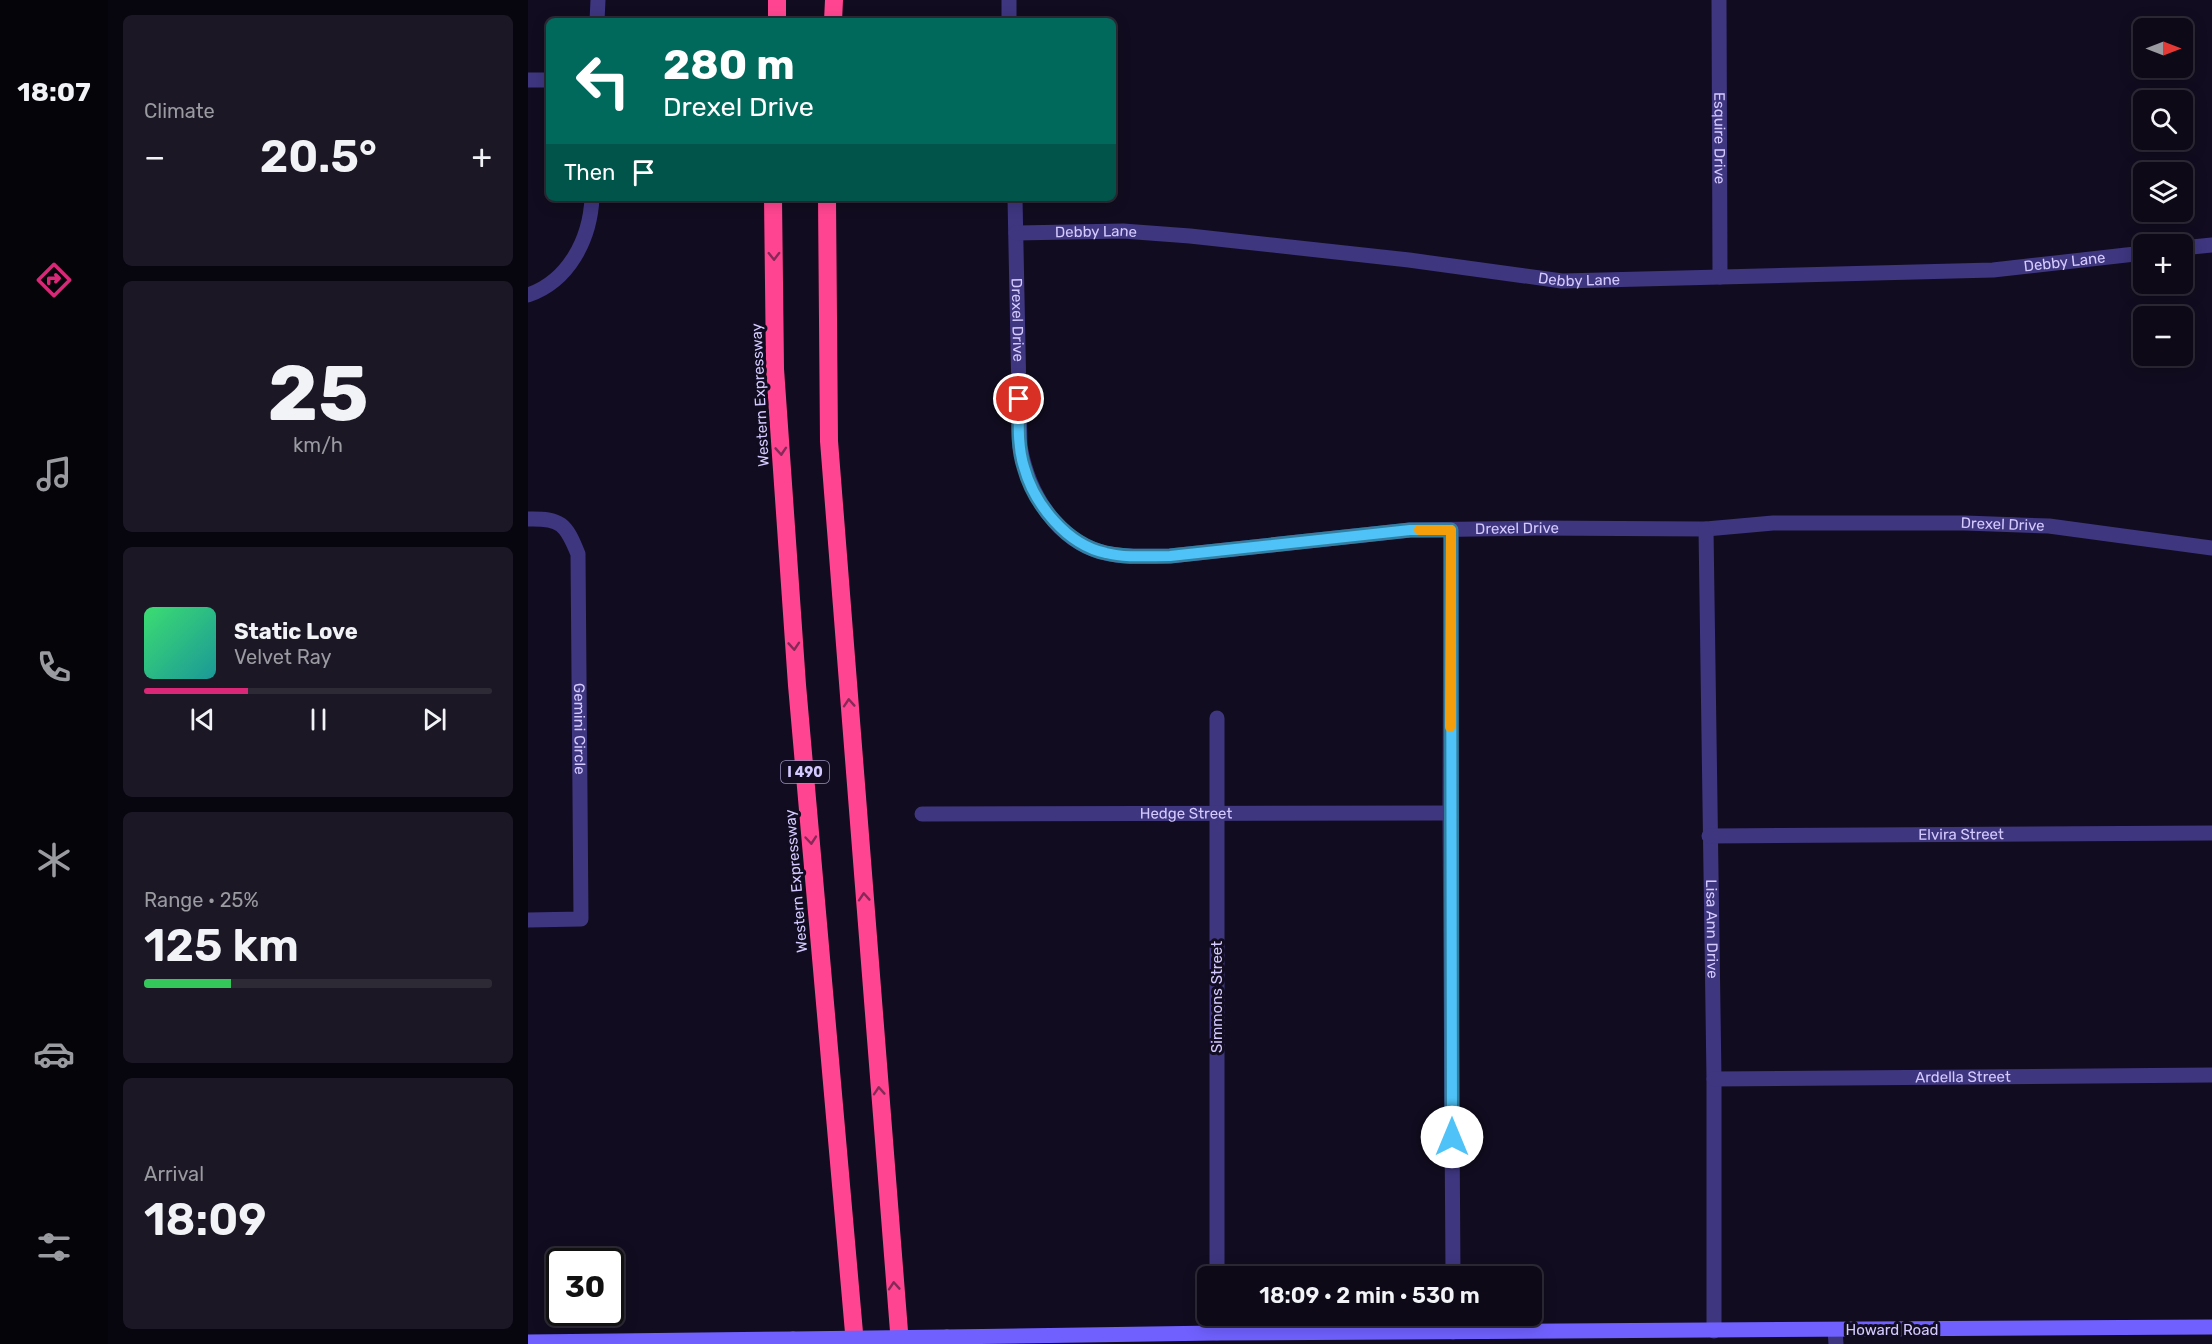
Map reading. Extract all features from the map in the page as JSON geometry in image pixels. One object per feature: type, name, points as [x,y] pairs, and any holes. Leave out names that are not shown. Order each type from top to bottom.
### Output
[{"type":"highway","points":[[777,0],[777,18]]},
{"type":"highway","points":[[833,18],[834,0]]},
{"type":"highway","name":"Western Expressway","points":[[773,201],[775,369],[797,685],[855,1344]]},
{"type":"highway","points":[[827,201],[829,441],[900,1344]]},
{"type":"main road","name":"Howard Road","points":[[528,1342],[1217,1333],[1303,1338],[1453,1332],[1714,1331],[1835,1337],[2212,1327]]},
{"type":"street","points":[[597,18],[598,0]]},
{"type":"street","points":[[1009,0],[1009,18]]},
{"type":"street","name":"Esquire Drive","points":[[1719,0],[1720,277]]},
{"type":"street","points":[[528,80],[546,80]]},
{"type":"street","points":[[528,295],[537,292],[558,278],[575,257],[587,232],[592,201]]},
{"type":"street","name":"Drexel Drive","points":[[1015,201],[1020,446],[1024,468],[1033,491],[1047,512],[1066,533],[1084,546],[1105,553],[1170,556],[1410,530],[1706,529],[1773,524],[2039,526],[2212,548]]},
{"type":"street","name":"Debby Lane","points":[[1016,232],[1123,231],[1190,236],[1409,260],[1562,281],[1993,270],[2133,254]]},
{"type":"street","points":[[2193,247],[2212,245]]},
{"type":"street","name":"Gemini Circle","points":[[528,519],[550,518],[569,531],[578,554],[581,920],[528,920]]},
{"type":"street","name":"Lisa Ann Drive","points":[[1706,529],[1714,1079],[1714,1331]]},
{"type":"street","points":[[1451,530],[1453,1266]]},
{"type":"street","name":"Simmons Street","points":[[1217,718],[1217,1266]]},
{"type":"street","name":"Hedge Street","points":[[922,814],[1450,813]]},
{"type":"street","name":"Elvira Street","points":[[1709,836],[2212,833]]},
{"type":"street","name":"Ardella Street","points":[[1714,1079],[2212,1075]]},
{"type":"street","points":[[1217,1326],[1217,1333]]},
{"type":"street","points":[[1453,1326],[1453,1332]]},
{"type":"slow traffic","points":[[1419,530],[1451,530],[1450,727]]},
{"type":"route","points":[[1019,399],[1020,446],[1024,468],[1033,491],[1047,512],[1066,533],[1084,546],[1105,553],[1170,556],[1410,530],[1451,530],[1452,1137]]}]
